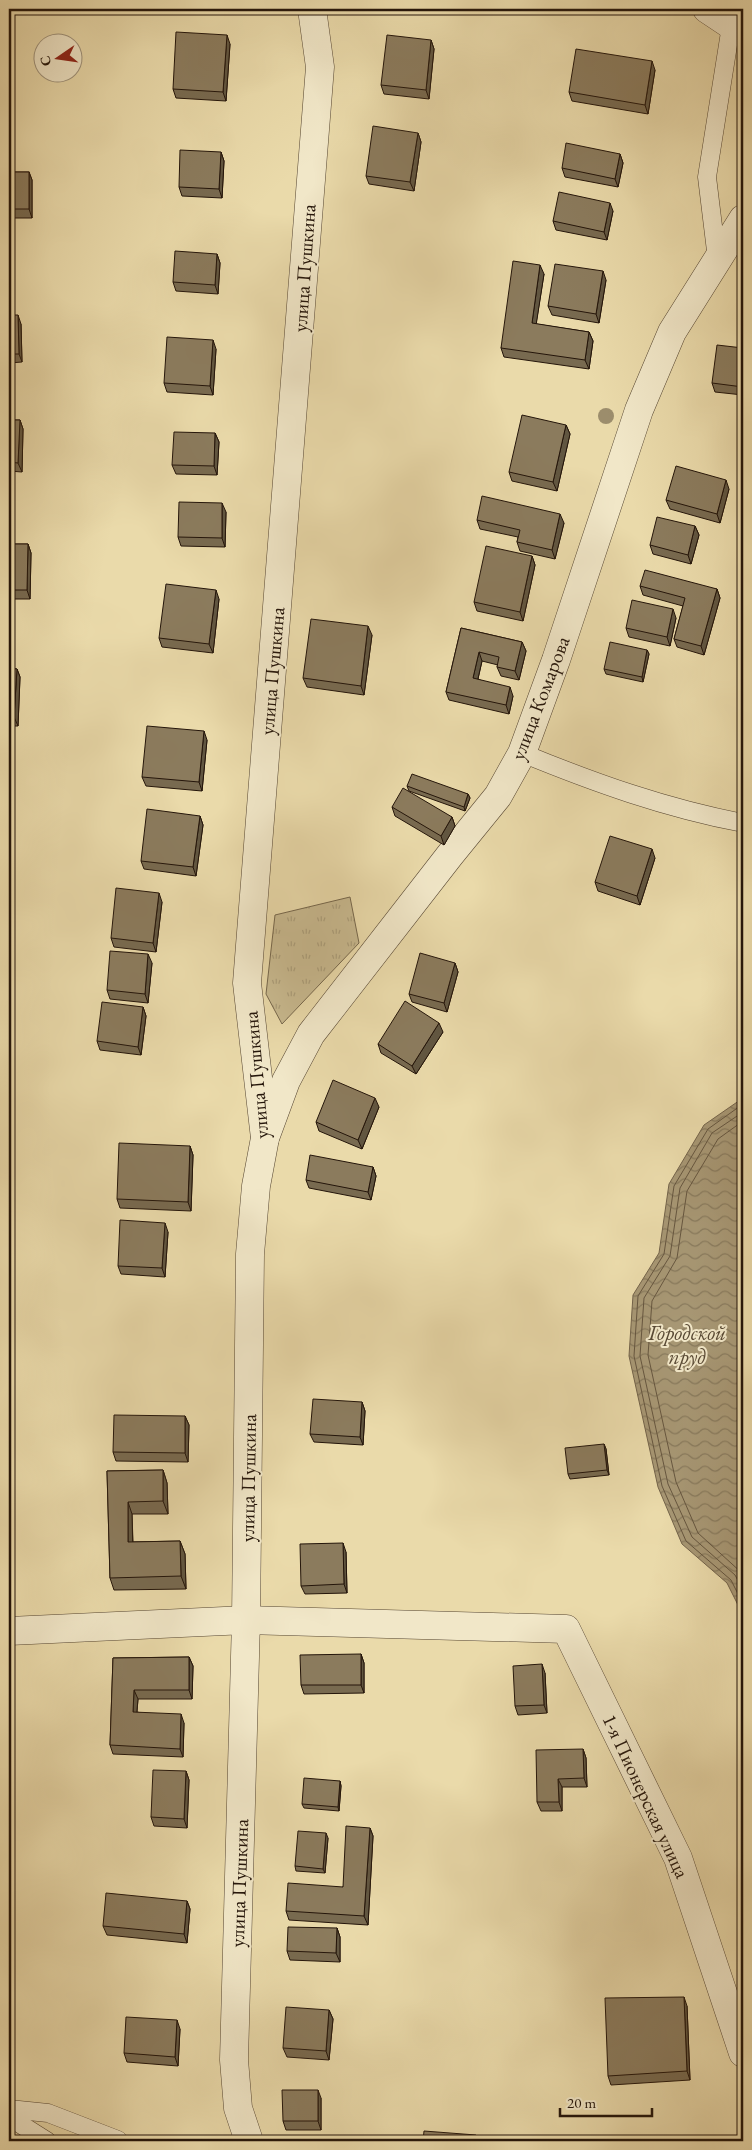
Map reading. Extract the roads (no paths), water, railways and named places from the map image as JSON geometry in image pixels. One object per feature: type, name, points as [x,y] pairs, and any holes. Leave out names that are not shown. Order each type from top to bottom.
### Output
[{"type":"street","name":"улица Пушкина","points":[[249,2141],[238,2108],[234,2060],[246,1620],[250,1254],[256,1186],[265,1138],[247,983],[320,67],[312,9]]},
{"type":"street","points":[[707,9],[737,29]]},
{"type":"street","name":"улица Комарова","points":[[265,1138],[286,1081],[311,1034],[498,796],[522,753],[556,660],[639,410],[672,332],[743,219]]},
{"type":"street","points":[[9,1631],[246,1620]]},
{"type":"street","name":"1-я Пионерская улица","points":[[246,1620],[566,1629],[678,1858],[743,2053]]},
{"type":"lane","points":[[717,259],[707,177],[737,29]]},
{"type":"lane","points":[[522,753],[598,784],[698,814],[743,823]]},
{"type":"lane","points":[[9,2109],[48,2113],[119,2141]]},
{"type":"lane","points":[[9,2117],[47,2141]]},
{"type":"water","name":"Городской пруд","points":[[743,1098],[743,1615],[727,1583],[682,1544],[658,1487],[629,1356],[633,1295],[659,1253],[669,1184],[704,1125]]}]
